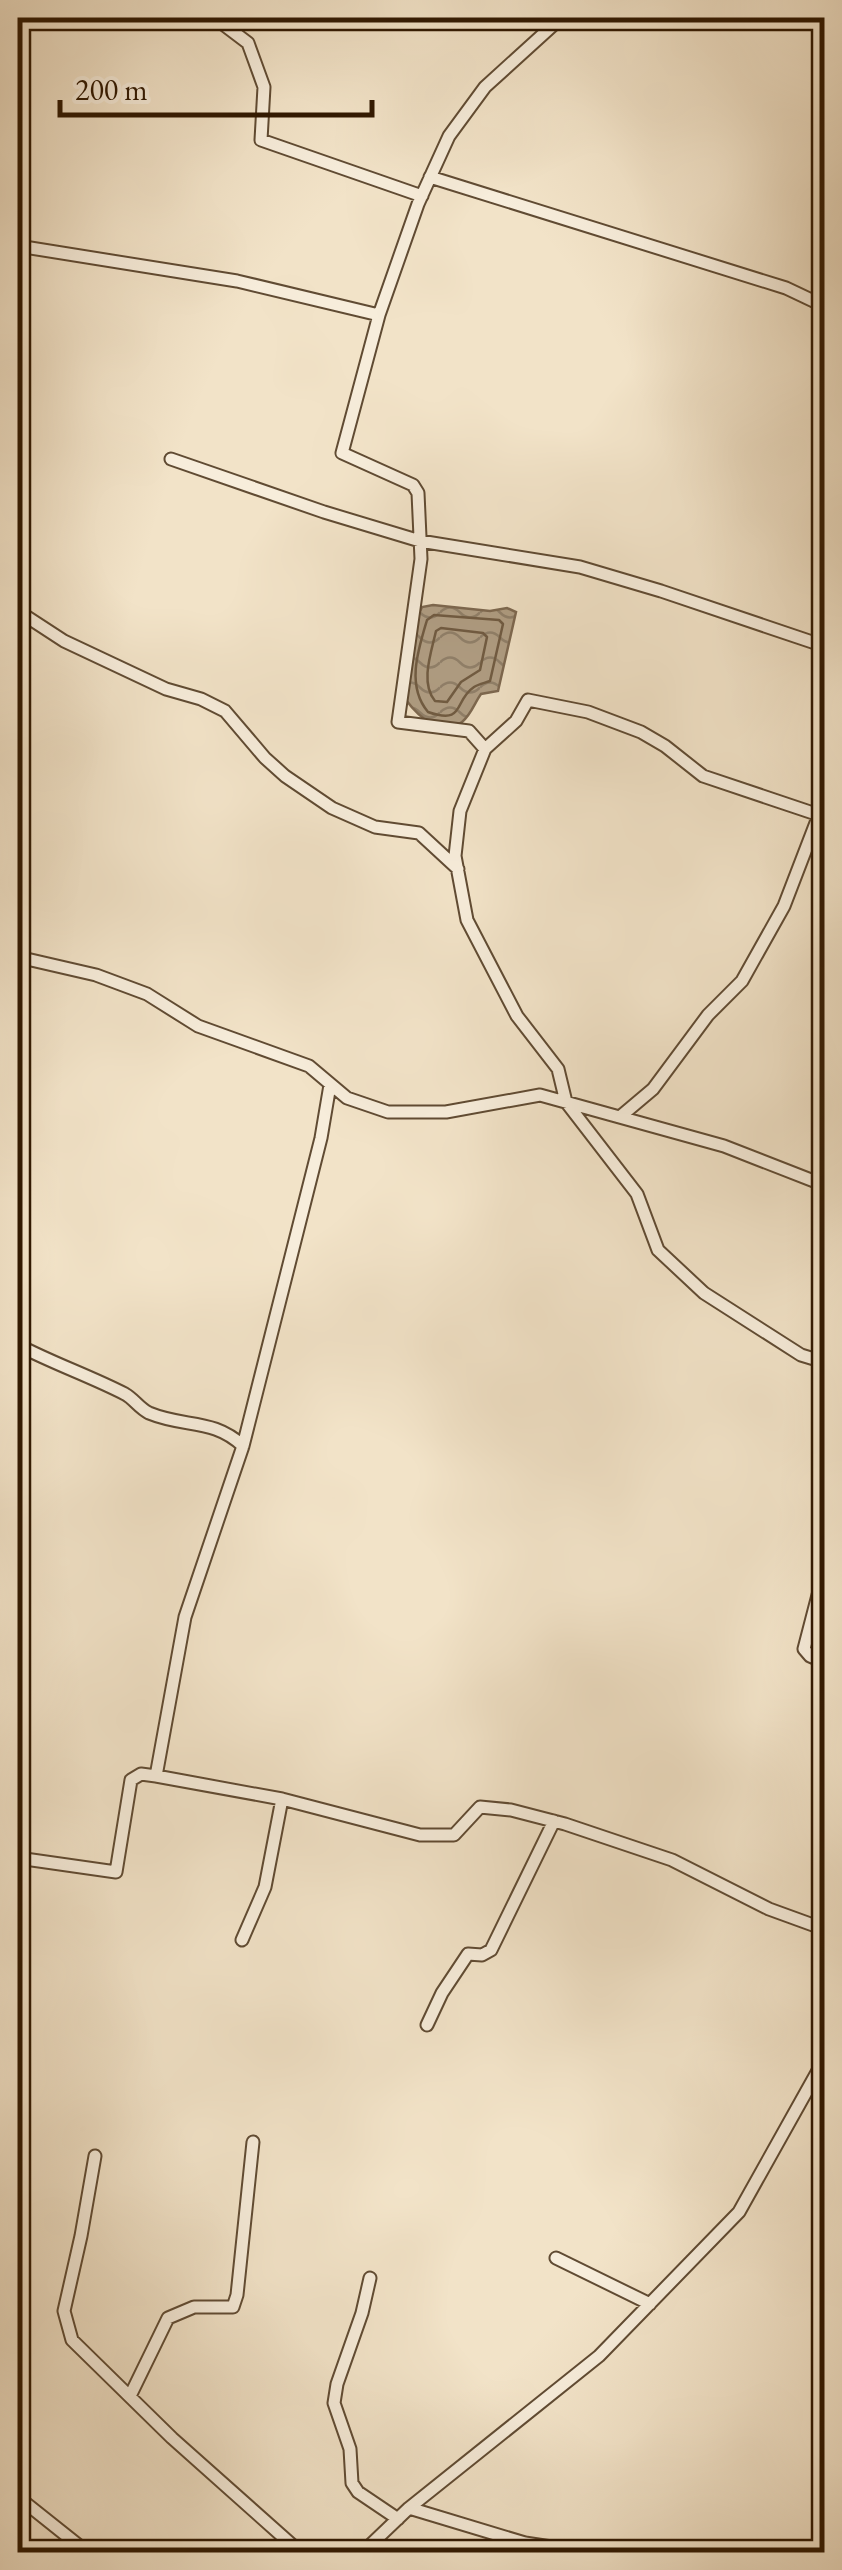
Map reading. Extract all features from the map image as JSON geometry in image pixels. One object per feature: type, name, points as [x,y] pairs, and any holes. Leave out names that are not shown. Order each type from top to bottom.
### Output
[{"type":"street","points":[[214,18],[248,42],[264,87],[262,140],[422,196]]},
{"type":"street","points":[[484,749],[468,731],[398,722],[421,559],[418,493],[413,486],[342,453],[379,315],[448,136],[485,87],[561,18]]},
{"type":"street","points":[[430,177],[786,288],[824,306]]},
{"type":"street","points":[[18,246],[237,281],[379,315]]},
{"type":"street","points":[[170,459],[420,541],[580,567],[661,590],[824,646]]},
{"type":"street","points":[[18,611],[64,641],[166,689],[202,699],[224,712],[285,776],[332,808],[375,826],[419,833],[458,869]]},
{"type":"street","points":[[622,1116],[660,1081],[708,1014],[742,981],[784,906],[822,814],[703,776],[641,732],[588,712],[528,700],[516,721],[484,749],[460,811],[455,856],[467,920],[516,1016],[558,1069],[566,1102],[637,1194],[658,1250],[704,1293],[801,1355],[824,1362]]},
{"type":"street","points":[[18,957],[96,974],[147,994],[215,1034],[309,1066],[348,1098],[388,1112],[446,1112],[540,1095],[724,1146],[824,1184]]},
{"type":"street","points":[[156,1776],[185,1618],[243,1446],[321,1138],[330,1086]]},
{"type":"street","points":[[18,1344],[128,1395],[143,1410],[163,1418],[218,1428],[243,1446]]},
{"type":"street","points":[[824,1457],[824,1500]]},
{"type":"street","points":[[824,1572],[804,1648],[810,1656],[824,1662]]},
{"type":"street","points":[[18,1858],[116,1872],[132,1780],[141,1774],[282,1799],[420,1835],[454,1835],[480,1807],[511,1810],[672,1860],[769,1909],[824,1929]]},
{"type":"street","points":[[242,1940],[266,1887],[282,1799]]},
{"type":"street","points":[[428,2025],[442,1993],[468,1954],[482,1955],[491,1950],[554,1821]]},
{"type":"street","points":[[363,2552],[409,2508],[600,2356],[740,2212],[824,2060]]},
{"type":"street","points":[[130,2396],[168,2318],[194,2307],[233,2306],[254,2142]]},
{"type":"street","points":[[95,2156],[64,2311],[72,2340],[172,2438],[300,2552]]},
{"type":"street","points":[[556,2258],[650,2304]]},
{"type":"street","points":[[370,2278],[334,2403],[350,2448],[352,2483],[358,2492],[398,2519]]},
{"type":"street","points":[[18,2497],[86,2552]]},
{"type":"street","points":[[409,2508],[524,2543],[585,2552]]},
{"type":"water","points":[[422,607],[490,611],[507,608],[516,612],[498,691],[481,694],[465,719],[446,728],[423,718],[406,700],[416,620]]}]
